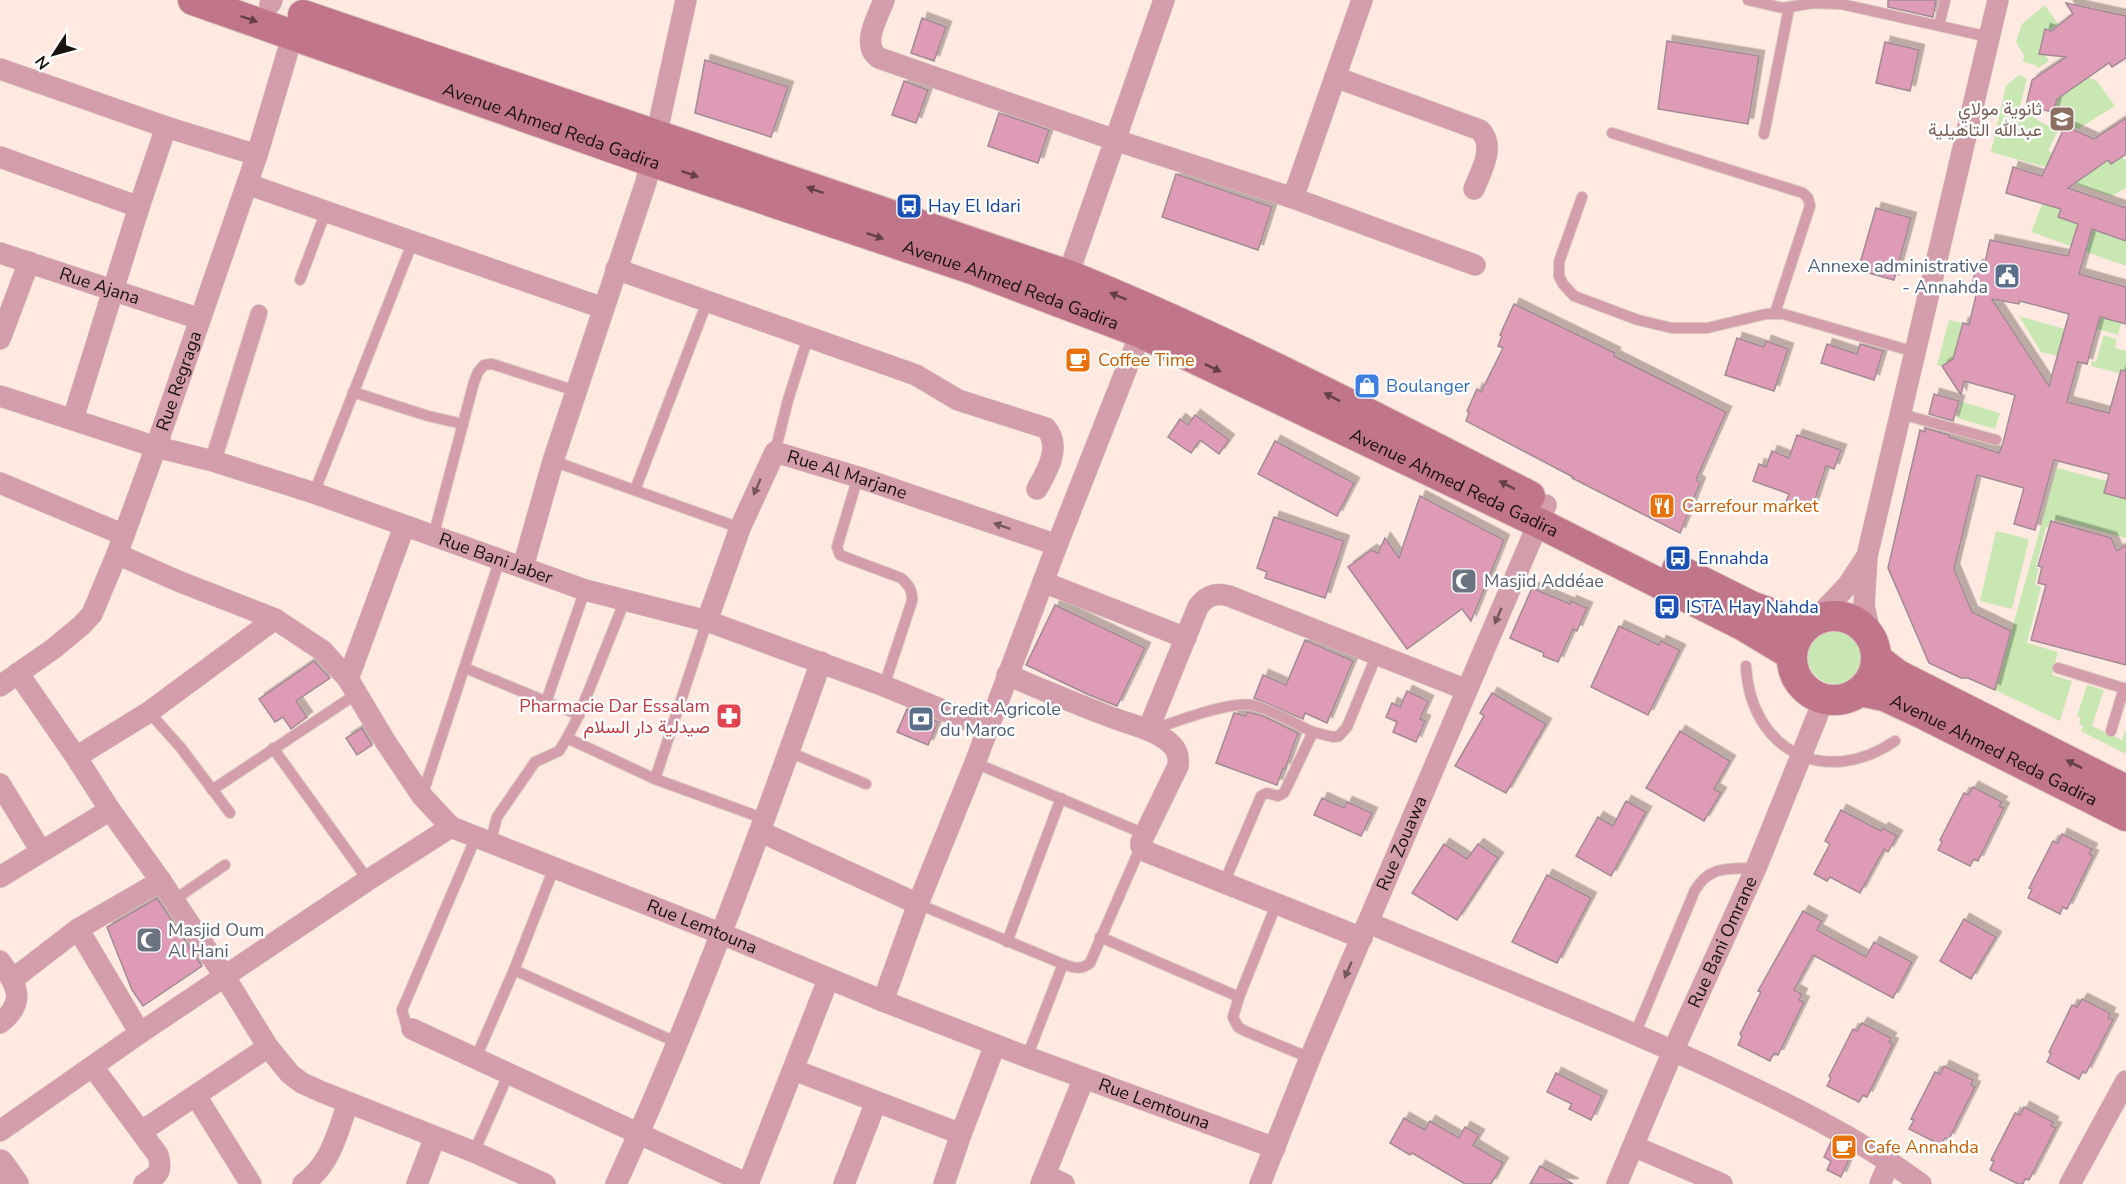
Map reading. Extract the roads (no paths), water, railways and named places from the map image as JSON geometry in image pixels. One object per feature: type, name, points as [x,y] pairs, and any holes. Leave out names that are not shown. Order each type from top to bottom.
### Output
[{"type":"main road","name":"Avenue Ahmed Reda Gadira","points":[[194,0],[293,34],[653,148],[1068,275],[1146,321],[1543,514],[1750,606],[1811,623]]},
{"type":"main road","name":"Avenue Ahmed Reda Gadira","points":[[266,1],[972,269],[1146,321]]},
{"type":"main road","name":"Avenue Ahmed Reda Gadira","points":[[1543,514],[1792,655]]},
{"type":"main road","points":[[1831,616],[1847,618],[1861,625],[1874,648],[1875,671],[1869,682],[1860,691],[1841,699],[1824,699],[1813,694],[1797,678],[1793,666],[1794,644],[1799,634],[1811,623],[1831,616]]},
{"type":"main road","name":"Avenue Ahmed Reda Gadira","points":[[1874,648],[1898,675],[2126,790]]},
{"type":"main road","name":"Avenue Ahmed Reda Gadira","points":[[1860,691],[1884,696],[1925,715],[2126,816]]},
{"type":"street","points":[[523,567],[553,461],[646,182],[686,0]]},
{"type":"street","points":[[884,0],[870,42],[872,52],[879,58],[1115,140],[1293,198],[1475,265]]},
{"type":"street","points":[[1068,275],[1164,0]]},
{"type":"street","points":[[1293,198],[1362,0]]},
{"type":"street","points":[[1874,648],[1864,598],[1867,555],[1998,0]]},
{"type":"street","name":"Rue Regraga","points":[[0,686],[53,649],[92,614],[156,447],[257,155],[293,34]]},
{"type":"street","points":[[0,69],[166,127],[257,155]]},
{"type":"street","points":[[1335,77],[1480,130],[1489,149],[1474,189]]},
{"type":"street","points":[[74,419],[166,127]]},
{"type":"street","points":[[0,157],[139,207]]},
{"type":"street","points":[[247,184],[603,308]]},
{"type":"street","name":"Rue Ajana","points":[[0,253],[200,319]]},
{"type":"street","points":[[0,339],[29,262]]},
{"type":"street","points":[[616,269],[916,375],[958,400],[1046,428],[1051,434],[1054,448],[1048,469],[1037,489]]},
{"type":"street","points":[[213,461],[259,313]]},
{"type":"street","points":[[883,1001],[918,904],[1146,321]]},
{"type":"street","name":"Rue Bani Jaber","points":[[0,396],[156,447],[213,461],[314,494],[585,590],[707,621],[884,686],[987,729]]},
{"type":"street","name":"Rue Al Marjane","points":[[707,621],[740,528],[775,452],[858,477],[1058,545]]},
{"type":"street","name":"Rue Lemtouna","points":[[0,483],[120,544],[178,581],[275,619],[323,651],[353,686],[385,741],[422,796],[451,827],[722,934],[828,980],[995,1045],[1275,1148]]},
{"type":"street","name":"Rue Zouawa","points":[[1260,1184],[1310,1058],[1543,514]]},
{"type":"street","points":[[353,686],[404,527]]},
{"type":"street","points":[[1811,623],[1848,585],[1867,555]]},
{"type":"street","points":[[1043,582],[1186,638]]},
{"type":"street","points":[[1148,730],[1198,607],[1209,596],[1222,594],[1467,690]]},
{"type":"street","points":[[76,757],[149,712],[275,619]]},
{"type":"street","points":[[616,1184],[678,1043],[722,934],[821,662]]},
{"type":"street","points":[[18,673],[174,900],[268,1047],[290,1074],[302,1083],[348,1103],[474,1152],[545,1184]]},
{"type":"street","points":[[1007,675],[1108,717],[1148,730],[1173,746],[1179,760],[1178,766],[1143,840],[1147,852],[1276,904],[1365,930],[1635,1034],[1832,1126],[1890,1161],[1921,1184]]},
{"type":"street","name":"Rue Bani Omrane","points":[[1617,1184],[1673,1051],[1755,868],[1824,699]]},
{"type":"street","points":[[2,793],[41,851]]},
{"type":"street","points":[[0,877],[110,810]]},
{"type":"street","points":[[763,826],[918,904]]},
{"type":"street","points":[[0,1131],[368,879],[451,827]]},
{"type":"street","points":[[13,979],[78,929],[161,881]]},
{"type":"street","points":[[78,929],[140,1033]]},
{"type":"street","points":[[0,962],[13,979],[17,991],[16,1005],[0,1023]]},
{"type":"street","points":[[412,1029],[748,1184],[828,980]]},
{"type":"street","points":[[944,1184],[995,1045]]},
{"type":"street","points":[[142,1131],[268,1047]]},
{"type":"street","points":[[93,1067],[158,1155],[161,1167],[159,1172],[144,1184]]},
{"type":"street","points":[[794,1070],[961,1134]]},
{"type":"street","points":[[1050,1181],[1084,1078]]},
{"type":"street","points":[[2070,1184],[2125,1086]]},
{"type":"street","points":[[196,1096],[251,1184]]},
{"type":"street","points":[[844,1184],[876,1102]]},
{"type":"street","points":[[303,1184],[318,1173],[326,1161],[348,1103]]},
{"type":"street","points":[[417,1184],[435,1137]]},
{"type":"street","points":[[1633,1146],[1722,1184]]},
{"type":"street","points":[[1880,1184],[1890,1161]]},
{"type":"street","points":[[0,1163],[15,1184]]},
{"type":"lane","points":[[1748,0],[1790,8],[1813,3],[1842,4],[1989,37]]},
{"type":"lane","points":[[1939,25],[1945,0]]},
{"type":"lane","points":[[1764,134],[1790,8]]},
{"type":"lane","points":[[1612,134],[1803,193],[1808,198],[1810,206],[1775,313]]},
{"type":"lane","points":[[1582,197],[1559,262],[1559,276],[1574,296],[1638,320],[1672,328],[1707,328],[1775,313],[1916,352]]},
{"type":"lane","points":[[300,280],[326,211]]},
{"type":"lane","points":[[314,494],[413,241]]},
{"type":"lane","points":[[635,490],[706,302]]},
{"type":"lane","points":[[775,452],[788,400],[808,337]]},
{"type":"lane","points":[[433,537],[474,382],[484,365],[492,364],[576,391]]},
{"type":"lane","points":[[353,392],[428,416],[463,424]]},
{"type":"lane","points":[[1900,414],[1995,440]]},
{"type":"lane","points":[[553,461],[740,528]]},
{"type":"lane","points":[[858,477],[837,547],[838,551],[845,557],[901,578],[913,595],[884,686]]},
{"type":"lane","points":[[422,796],[500,559]]},
{"type":"lane","points":[[546,702],[585,590]]},
{"type":"lane","points":[[412,1029],[406,1023],[402,1010],[483,840],[535,762],[559,751],[567,738],[579,715],[625,600]]},
{"type":"lane","points":[[655,779],[707,621]]},
{"type":"lane","points":[[1148,730],[1220,709],[1253,705],[1313,732],[1333,737],[1347,727],[1377,654]]},
{"type":"lane","points":[[1746,666],[1747,682],[1756,712],[1774,737],[1800,756],[1832,763],[1849,761],[1881,751],[1895,741]]},
{"type":"lane","points":[[465,668],[579,715]]},
{"type":"lane","points":[[2058,668],[2125,689],[2123,706],[2111,731]]},
{"type":"lane","points":[[212,790],[273,748],[353,686]]},
{"type":"lane","points":[[149,712],[181,748],[230,813]]},
{"type":"lane","points":[[1224,883],[1262,796],[1267,793],[1278,796],[1284,792],[1313,732]]},
{"type":"lane","points":[[567,738],[763,826]]},
{"type":"lane","points":[[273,748],[368,879]]},
{"type":"lane","points":[[789,752],[866,784]]},
{"type":"lane","points":[[918,904],[1073,968],[1086,966],[1090,963],[1143,840],[1061,798],[975,762]]},
{"type":"lane","points":[[1007,942],[1061,798]]},
{"type":"lane","points":[[174,900],[225,865]]},
{"type":"lane","points":[[475,1060],[514,970],[554,868]]},
{"type":"lane","points":[[1635,1034],[1700,881],[1708,874],[1718,870],[1755,868]]},
{"type":"lane","points":[[1276,904],[1233,1017],[1238,1027],[1245,1031],[1310,1058]]},
{"type":"lane","points":[[1100,937],[1239,997]]},
{"type":"lane","points":[[1027,1057],[1063,964]]},
{"type":"lane","points":[[514,970],[678,1043]]},
{"type":"lane","points":[[474,1152],[509,1073]]},
{"type":"place","name":"ثانوية مولاي عبدالله التاهيلية","points":[[2062,119]]},
{"type":"place","name":"Hay El Idari","points":[[909,206]]},
{"type":"place","name":"Annexe administrative - Annahda","points":[[2007,276]]},
{"type":"place","name":"Coffee Time","points":[[1078,360]]},
{"type":"place","name":"Boulanger","points":[[1367,386]]},
{"type":"place","name":"Carrefour market","points":[[1662,506]]},
{"type":"place","name":"Ennahda","points":[[1678,558]]},
{"type":"place","name":"Masjid Addéae","points":[[1464,581]]},
{"type":"place","name":"ISTA Hay Nahda","points":[[1667,607]]},
{"type":"place","name":"Pharmacie Dar Essalam صيدلية دار السلام","points":[[729,716]]},
{"type":"place","name":"Credit Agricole du Maroc","points":[[921,719]]},
{"type":"place","name":"Masjid Oum Al Hani","points":[[149,940]]},
{"type":"place","name":"Cafe Annahda","points":[[1844,1147]]}]
